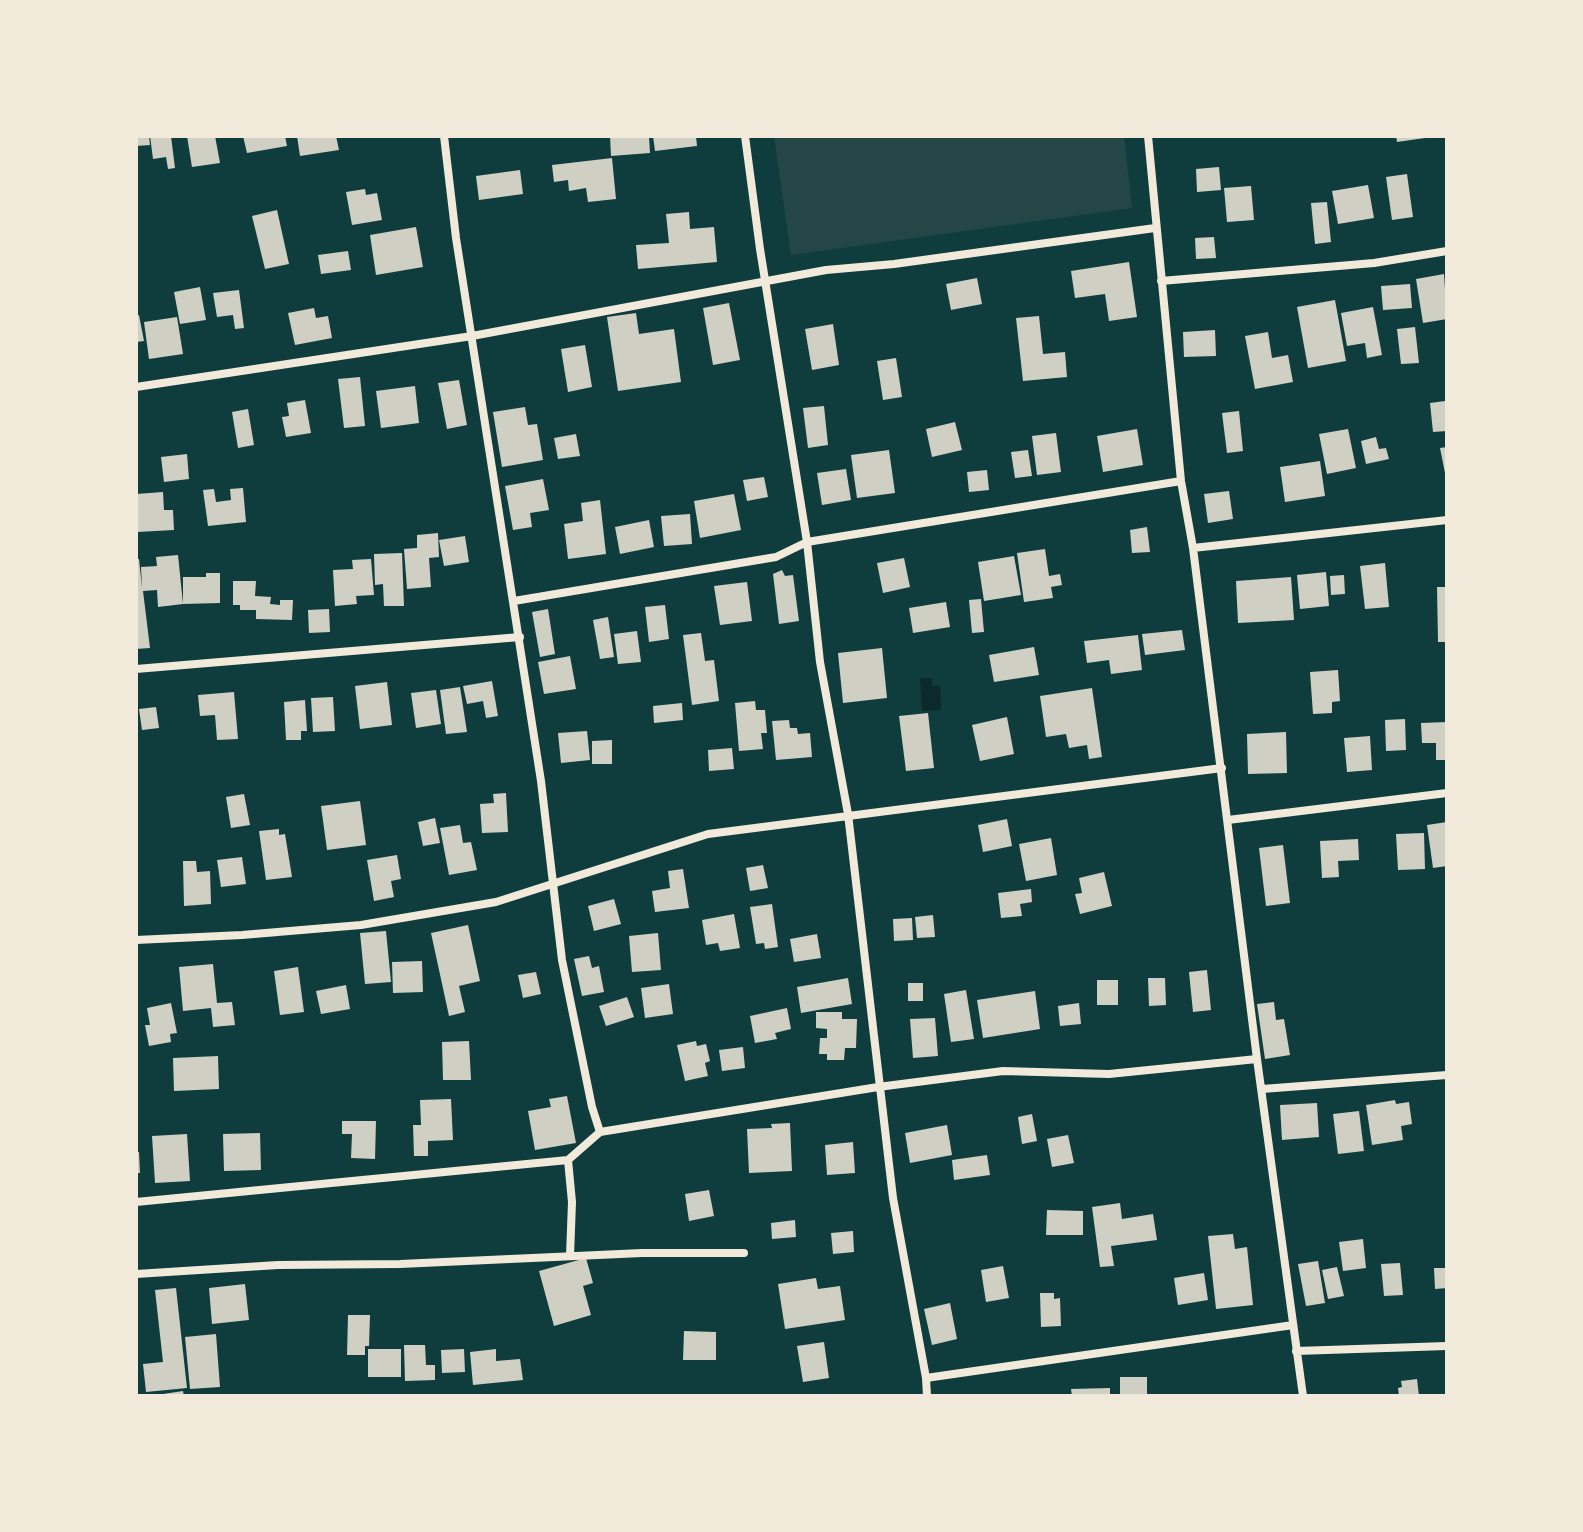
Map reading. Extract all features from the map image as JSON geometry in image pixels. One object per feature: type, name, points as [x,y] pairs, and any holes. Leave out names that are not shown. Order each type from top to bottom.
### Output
[{"type":"street","points":[[444,136],[456,238],[541,781],[562,960],[592,1107],[600,1132]]},
{"type":"street","points":[[745,136],[807,542],[820,662],[848,814],[893,1198],[927,1396]]},
{"type":"street","points":[[1148,136],[1181,481],[1193,548],[1303,1396]]},
{"type":"street","points":[[136,387],[472,336],[826,270],[894,264],[1155,228]]},
{"type":"street","points":[[1161,281],[1374,263],[1447,251]]},
{"type":"street","points":[[514,601],[776,557],[807,542],[1181,481]]},
{"type":"street","points":[[1193,548],[1447,520]]},
{"type":"street","points":[[136,669],[520,637]]},
{"type":"street","points":[[136,940],[361,925],[496,902],[708,834],[1222,768]]},
{"type":"street","points":[[1228,820],[1447,793]]},
{"type":"street","points":[[136,1202],[568,1160],[600,1132],[878,1087],[1003,1071],[1109,1074],[1257,1059]]},
{"type":"street","points":[[1262,1089],[1447,1075]]},
{"type":"street","points":[[568,1160],[572,1202],[570,1256]]},
{"type":"street","points":[[136,1274],[278,1265],[744,1253]]},
{"type":"street","points":[[926,1378],[1293,1325]]},
{"type":"street","points":[[1296,1351],[1447,1346]]},
{"type":"shaded area","points":[[774,136],[1124,136],[1132,208],[791,255]]},
{"type":"shaded area","points":[[920,678],[932,678],[932,686],[940,686],[941,710],[922,711]]},
{"type":"building","points":[[136,136],[149,136],[150,145],[136,146]]},
{"type":"building","points":[[150,136],[171,136],[175,168],[168,169],[166,157],[153,159]]},
{"type":"building","points":[[187,136],[215,136],[220,163],[192,167]]},
{"type":"building","points":[[243,136],[285,136],[287,146],[247,153]]},
{"type":"building","points":[[297,136],[336,136],[339,150],[300,156]]},
{"type":"building","points":[[610,136],[649,136],[650,153],[611,156]]},
{"type":"building","points":[[653,136],[696,136],[697,146],[655,151]]},
{"type":"building","points":[[1396,136],[1425,136],[1425,138],[1397,142]]},
{"type":"building","points":[[612,158],[616,199],[588,202],[586,188],[569,191],[568,180],[554,182],[552,165]]},
{"type":"building","points":[[1219,167],[1221,190],[1197,192],[1196,169]]},
{"type":"building","points":[[520,170],[523,194],[479,200],[476,176]]},
{"type":"building","points":[[1407,174],[1413,217],[1392,220],[1386,177]]},
{"type":"building","points":[[1368,185],[1374,218],[1338,224],[1332,191]]},
{"type":"building","points":[[1251,186],[1254,220],[1227,222],[1224,188]]},
{"type":"building","points":[[365,189],[366,195],[377,193],[382,220],[352,225],[346,192]]},
{"type":"building","points":[[1327,202],[1331,242],[1315,244],[1311,203]]},
{"type":"building","points":[[277,210],[289,264],[265,269],[252,216]]},
{"type":"building","points":[[689,212],[690,229],[714,227],[717,262],[638,269],[636,245],[669,243],[666,214]]},
{"type":"building","points":[[416,227],[423,267],[376,275],[370,235]]},
{"type":"building","points":[[1214,237],[1216,258],[1196,259],[1195,238]]},
{"type":"building","points":[[348,251],[351,270],[321,274],[318,255]]},
{"type":"building","points":[[1129,262],[1137,317],[1109,321],[1105,294],[1075,298],[1071,271]]},
{"type":"building","points":[[1444,274],[1447,319],[1423,323],[1416,279]]},
{"type":"building","points":[[977,278],[982,304],[951,310],[946,284]]},
{"type":"building","points":[[1410,284],[1412,308],[1383,310],[1381,286]]},
{"type":"building","points":[[200,287],[206,320],[180,324],[174,292]]},
{"type":"building","points":[[239,290],[244,328],[235,329],[233,315],[217,317],[213,293]]},
{"type":"building","points":[[1335,300],[1346,361],[1308,368],[1297,307]]},
{"type":"building","points":[[729,303],[740,360],[713,365],[703,308]]},
{"type":"building","points":[[1373,307],[1382,355],[1367,358],[1365,343],[1347,346],[1341,313]]},
{"type":"building","points":[[314,308],[316,318],[328,316],[332,338],[295,345],[288,313]]},
{"type":"building","points":[[636,313],[639,334],[674,329],[681,382],[618,391],[607,317]]},
{"type":"building","points":[[139,315],[144,341],[136,342],[136,316]]},
{"type":"building","points":[[1039,316],[1043,354],[1065,352],[1067,377],[1023,381],[1016,318]]},
{"type":"building","points":[[177,317],[183,354],[149,359],[144,322]]},
{"type":"building","points":[[833,324],[839,365],[812,370],[805,329]]},
{"type":"building","points":[[1415,327],[1419,363],[1401,364],[1397,329]]},
{"type":"building","points":[[1215,330],[1216,356],[1184,357],[1183,332]]},
{"type":"building","points":[[1268,332],[1272,358],[1288,355],[1293,382],[1255,389],[1245,336]]},
{"type":"building","points":[[585,345],[592,387],[568,392],[561,349]]},
{"type":"building","points":[[896,358],[902,397],[883,400],[877,361]]},
{"type":"building","points":[[360,377],[365,426],[344,428],[338,379]]},
{"type":"building","points":[[459,380],[467,425],[447,429],[438,383]]},
{"type":"building","points":[[415,386],[419,423],[381,428],[376,391]]},
{"type":"building","points":[[305,400],[311,433],[286,437],[282,417],[289,416],[287,403]]},
{"type":"building","points":[[1445,401],[1447,431],[1433,432],[1430,403]]},
{"type":"building","points":[[824,406],[828,445],[808,448],[803,408]]},
{"type":"building","points":[[525,407],[528,425],[537,424],[543,460],[502,467],[493,412]]},
{"type":"building","points":[[248,409],[254,445],[238,448],[232,412]]},
{"type":"building","points":[[1239,411],[1243,451],[1227,453],[1222,413]]},
{"type":"building","points":[[955,422],[962,450],[932,457],[926,429]]},
{"type":"building","points":[[1137,429],[1143,465],[1103,472],[1097,436]]},
{"type":"building","points":[[1348,429],[1356,468],[1327,474],[1319,434]]},
{"type":"building","points":[[1056,433],[1061,472],[1037,475],[1032,436]]},
{"type":"building","points":[[576,434],[580,456],[558,459],[554,438]]},
{"type":"building","points":[[1376,437],[1379,449],[1386,448],[1389,459],[1366,464],[1361,441]]},
{"type":"building","points":[[1447,447],[1447,478],[1446,478],[1440,448]]},
{"type":"building","points":[[889,450],[895,493],[857,498],[851,455]]},
{"type":"building","points":[[1028,450],[1032,476],[1015,478],[1011,452]]},
{"type":"building","points":[[187,454],[189,479],[164,482],[161,457]]},
{"type":"building","points":[[1320,461],[1325,496],[1285,502],[1280,467]]},
{"type":"building","points":[[846,469],[851,500],[822,505],[817,473]]},
{"type":"building","points":[[987,470],[989,490],[969,492],[967,472]]},
{"type":"building","points":[[764,477],[768,497],[747,501],[743,480]]},
{"type":"building","points":[[543,479],[549,510],[530,513],[532,527],[513,530],[505,486]]},
{"type":"building","points":[[243,488],[246,522],[208,526],[203,490],[214,489],[216,502],[231,500],[230,489]]},
{"type":"building","points":[[1229,491],[1233,519],[1208,523],[1204,494]]},
{"type":"building","points":[[163,492],[164,510],[173,510],[174,530],[137,532],[136,494]]},
{"type":"building","points":[[734,494],[741,530],[700,538],[694,501]]},
{"type":"building","points":[[600,500],[606,554],[568,559],[564,524],[583,521],[581,503]]},
{"type":"building","points":[[690,514],[692,544],[664,546],[661,516]]},
{"type":"building","points":[[649,520],[654,547],[620,554],[615,527]]},
{"type":"building","points":[[1147,527],[1150,552],[1132,553],[1130,530]]},
{"type":"building","points":[[438,533],[439,557],[429,558],[431,587],[407,589],[404,549],[417,548],[417,535]]},
{"type":"building","points":[[465,536],[469,562],[444,566],[439,540]]},
{"type":"building","points":[[1045,549],[1049,576],[1060,574],[1062,585],[1051,587],[1053,598],[1024,602],[1017,553]]},
{"type":"building","points":[[402,553],[404,606],[384,606],[383,584],[375,585],[374,554]]},
{"type":"building","points":[[178,555],[183,604],[158,607],[157,590],[143,591],[150,648],[136,649],[136,559],[139,559],[142,588],[141,567],[157,566],[156,557]]},
{"type":"building","points":[[1014,556],[1021,595],[984,601],[978,562]]},
{"type":"building","points":[[904,558],[910,587],[883,593],[877,563]]},
{"type":"building","points":[[371,559],[374,595],[356,596],[357,604],[335,606],[333,570],[353,569],[352,560]]},
{"type":"building","points":[[1385,563],[1389,607],[1365,609],[1360,566]]},
{"type":"building","points":[[782,570],[785,576],[793,575],[799,621],[779,624],[773,574]]},
{"type":"building","points":[[1326,572],[1329,606],[1300,609],[1297,575]]},
{"type":"building","points":[[206,573],[220,573],[220,603],[183,604],[183,577],[206,577]]},
{"type":"building","points":[[1344,575],[1345,594],[1331,595],[1330,576]]},
{"type":"building","points":[[1291,577],[1294,620],[1238,623],[1236,581]]},
{"type":"building","points":[[233,581],[256,581],[255,596],[271,597],[270,604],[280,605],[280,600],[293,600],[292,620],[256,619],[256,610],[240,610],[240,605],[233,605]]},
{"type":"building","points":[[747,582],[752,621],[720,625],[714,586]]},
{"type":"building","points":[[1437,587],[1447,587],[1447,642],[1438,642]]},
{"type":"building","points":[[981,599],[984,632],[972,633],[969,600]]},
{"type":"building","points":[[946,602],[950,627],[913,633],[909,608]]},
{"type":"building","points":[[665,605],[669,639],[649,642],[645,607]]},
{"type":"building","points":[[329,609],[330,632],[309,633],[308,610]]},
{"type":"building","points":[[548,609],[555,654],[540,657],[532,612]]},
{"type":"building","points":[[608,617],[614,657],[600,659],[593,620]]},
{"type":"building","points":[[1182,630],[1185,650],[1145,655],[1142,634]]},
{"type":"building","points":[[637,631],[641,662],[618,664],[614,634]]},
{"type":"building","points":[[701,633],[705,661],[714,660],[719,701],[692,705],[683,635]]},
{"type":"building","points":[[1138,635],[1142,670],[1111,674],[1109,660],[1087,663],[1084,641]]},
{"type":"building","points":[[1034,647],[1039,675],[994,682],[989,655]]},
{"type":"building","points":[[882,648],[887,698],[843,703],[838,653]]},
{"type":"building","points":[[570,656],[576,689],[544,694],[538,662]]},
{"type":"building","points":[[1338,670],[1340,701],[1332,702],[1332,713],[1313,714],[1310,672]]},
{"type":"building","points":[[492,681],[498,716],[486,718],[483,701],[467,704],[463,686]]},
{"type":"building","points":[[387,682],[392,725],[360,729],[355,686]]},
{"type":"building","points":[[460,687],[467,732],[446,734],[440,690]]},
{"type":"building","points":[[1092,688],[1102,757],[1089,759],[1087,745],[1069,748],[1066,734],[1046,737],[1040,696]]},
{"type":"building","points":[[436,690],[441,724],[416,728],[411,693]]},
{"type":"building","points":[[234,692],[238,739],[217,740],[215,715],[200,716],[198,695]]},
{"type":"building","points":[[333,697],[335,731],[313,732],[311,698]]},
{"type":"building","points":[[305,700],[307,731],[301,731],[301,740],[286,740],[284,702]]},
{"type":"building","points":[[755,701],[756,710],[765,710],[767,733],[761,733],[763,749],[739,751],[735,703]]},
{"type":"building","points":[[682,703],[683,720],[654,723],[653,706]]},
{"type":"building","points":[[156,707],[159,728],[142,730],[139,709]]},
{"type":"building","points":[[928,713],[934,768],[906,771],[899,716]]},
{"type":"building","points":[[1007,717],[1014,754],[980,761],[972,725]]},
{"type":"building","points":[[1405,719],[1406,750],[1386,751],[1385,720]]},
{"type":"building","points":[[789,720],[790,728],[797,728],[798,734],[810,733],[812,757],[776,760],[772,721]]},
{"type":"building","points":[[1447,722],[1447,760],[1436,760],[1436,743],[1422,743],[1421,723]]},
{"type":"building","points":[[587,731],[590,760],[561,763],[558,733]]},
{"type":"building","points":[[1286,732],[1287,773],[1248,774],[1247,734]]},
{"type":"building","points":[[1370,736],[1372,770],[1347,772],[1344,738]]},
{"type":"building","points":[[612,740],[612,764],[592,764],[592,741]]},
{"type":"building","points":[[732,748],[734,769],[709,771],[708,750]]},
{"type":"building","points":[[506,793],[508,832],[482,833],[480,804],[494,803],[493,794]]},
{"type":"building","points":[[244,794],[250,825],[231,828],[226,797]]},
{"type":"building","points":[[360,801],[366,845],[327,850],[321,806]]},
{"type":"building","points":[[435,818],[440,843],[423,846],[418,822]]},
{"type":"building","points":[[1007,819],[1012,846],[983,852],[978,825]]},
{"type":"building","points":[[1447,822],[1447,866],[1433,868],[1427,825]]},
{"type":"building","points":[[460,825],[463,843],[471,842],[477,870],[449,875],[440,828]]},
{"type":"building","points":[[279,829],[279,835],[285,834],[292,877],[266,880],[259,831]]},
{"type":"building","points":[[1424,833],[1425,869],[1398,870],[1396,834]]},
{"type":"building","points":[[1051,838],[1057,875],[1026,881],[1019,844]]},
{"type":"building","points":[[1358,839],[1359,860],[1338,861],[1339,877],[1322,878],[1320,841]]},
{"type":"building","points":[[1283,845],[1290,903],[1266,906],[1259,848]]},
{"type":"building","points":[[397,855],[401,879],[391,881],[394,897],[374,901],[367,860]]},
{"type":"building","points":[[242,857],[246,884],[221,887],[217,860]]},
{"type":"building","points":[[183,861],[196,861],[197,872],[210,871],[211,904],[184,906]]},
{"type":"building","points":[[763,865],[768,888],[750,891],[746,868]]},
{"type":"building","points":[[683,869],[689,908],[655,912],[652,891],[670,888],[668,871]]},
{"type":"building","points":[[1104,872],[1112,906],[1080,914],[1075,894],[1082,893],[1079,878]]},
{"type":"building","points":[[1031,889],[1032,902],[1020,904],[1022,916],[1001,918],[998,893]]},
{"type":"building","points":[[614,899],[621,924],[594,931],[588,906]]},
{"type":"building","points":[[772,904],[778,947],[765,949],[764,943],[756,944],[750,907]]},
{"type":"building","points":[[734,914],[740,948],[720,951],[718,943],[706,945],[702,920]]},
{"type":"building","points":[[933,915],[935,937],[917,938],[915,917]]},
{"type":"building","points":[[912,918],[913,940],[894,941],[893,919]]},
{"type":"building","points":[[468,925],[480,981],[459,986],[465,1012],[449,1016],[431,933]]},
{"type":"building","points":[[386,931],[391,982],[365,984],[360,933]]},
{"type":"building","points":[[658,933],[661,970],[632,972],[629,936]]},
{"type":"building","points":[[817,934],[821,958],[794,962],[790,939]]},
{"type":"building","points":[[589,956],[592,968],[599,966],[604,992],[582,996],[574,959]]},
{"type":"building","points":[[422,961],[423,992],[393,993],[392,962]]},
{"type":"building","points":[[213,964],[217,1003],[232,1002],[235,1025],[213,1027],[211,1008],[183,1011],[179,967]]},
{"type":"building","points":[[298,967],[304,1012],[280,1015],[274,971]]},
{"type":"building","points":[[1207,970],[1211,1010],[1193,1012],[1189,972]]},
{"type":"building","points":[[536,972],[541,994],[523,998],[518,975]]},
{"type":"building","points":[[848,978],[852,1004],[801,1013],[797,987]]},
{"type":"building","points":[[1148,978],[1165,978],[1166,1005],[1149,1006]]},
{"type":"building","points":[[1097,980],[1118,980],[1118,1005],[1097,1005]]},
{"type":"building","points":[[908,983],[923,983],[923,1001],[908,1001]]},
{"type":"building","points":[[669,984],[673,1014],[645,1018],[641,988]]},
{"type":"building","points":[[346,985],[350,1009],[321,1014],[316,991]]},
{"type":"building","points":[[966,990],[974,1039],[951,1042],[944,994]]},
{"type":"building","points":[[1035,991],[1040,1029],[983,1038],[977,1000]]},
{"type":"building","points":[[627,997],[634,1017],[606,1026],[599,1006]]},
{"type":"building","points":[[1274,1002],[1276,1020],[1284,1019],[1290,1055],[1265,1059],[1257,1004]]},
{"type":"building","points":[[171,1003],[177,1033],[170,1034],[171,1042],[149,1046],[145,1025],[150,1025],[147,1008]]},
{"type":"building","points":[[1079,1003],[1081,1024],[1060,1026],[1058,1006]]},
{"type":"building","points":[[787,1008],[791,1029],[775,1033],[777,1039],[755,1043],[750,1016]]},
{"type":"building","points":[[816,1012],[842,1012],[842,1019],[857,1019],[856,1048],[845,1048],[844,1060],[827,1060],[827,1054],[819,1054],[820,1038],[827,1038],[827,1029],[816,1028]]},
{"type":"building","points":[[935,1018],[938,1056],[913,1058],[910,1019]]},
{"type":"building","points":[[469,1041],[471,1080],[443,1080],[442,1042]]},
{"type":"building","points":[[696,1041],[697,1046],[706,1044],[710,1061],[705,1063],[708,1076],[685,1081],[677,1045]]},
{"type":"building","points":[[743,1047],[745,1068],[722,1071],[719,1050]]},
{"type":"building","points":[[218,1056],[219,1089],[174,1091],[173,1058]]},
{"type":"building","points":[[567,1096],[576,1143],[535,1150],[528,1111],[551,1107],[549,1099]]},
{"type":"building","points":[[451,1099],[453,1140],[428,1141],[428,1156],[414,1156],[413,1125],[421,1125],[420,1100]]},
{"type":"building","points":[[1395,1100],[1396,1104],[1409,1102],[1412,1124],[1401,1126],[1403,1140],[1372,1145],[1366,1105]]},
{"type":"building","points":[[1317,1103],[1319,1137],[1282,1140],[1280,1105]]},
{"type":"building","points":[[1359,1111],[1364,1151],[1338,1154],[1333,1114]]},
{"type":"building","points":[[1032,1114],[1037,1141],[1022,1144],[1018,1117]]},
{"type":"building","points":[[342,1121],[376,1121],[375,1159],[351,1158],[352,1134],[342,1134]]},
{"type":"building","points":[[790,1123],[792,1171],[749,1173],[747,1129],[772,1128],[771,1124]]},
{"type":"building","points":[[947,1125],[952,1155],[910,1163],[905,1133]]},
{"type":"building","points":[[260,1133],[261,1170],[224,1171],[223,1134]]},
{"type":"building","points":[[187,1134],[190,1181],[155,1183],[152,1136]]},
{"type":"building","points":[[1068,1135],[1074,1163],[1052,1167],[1047,1139]]},
{"type":"building","points":[[853,1142],[855,1173],[827,1175],[825,1145]]},
{"type":"building","points":[[136,1152],[139,1152],[140,1173],[136,1173]]},
{"type":"building","points":[[987,1155],[990,1175],[954,1180],[952,1160]]},
{"type":"building","points":[[709,1190],[714,1216],[689,1221],[685,1194]]},
{"type":"building","points":[[1120,1203],[1122,1219],[1153,1214],[1157,1240],[1111,1246],[1114,1266],[1100,1267],[1092,1207]]},
{"type":"building","points":[[1047,1210],[1083,1211],[1083,1235],[1046,1235]]},
{"type":"building","points":[[795,1220],[796,1237],[772,1239],[771,1223]]},
{"type":"building","points":[[853,1231],[854,1252],[833,1254],[831,1233]]},
{"type":"building","points":[[1233,1234],[1235,1249],[1247,1247],[1253,1305],[1216,1309],[1208,1236]]},
{"type":"building","points":[[1363,1239],[1366,1268],[1343,1271],[1339,1242]]},
{"type":"building","points":[[586,1258],[593,1283],[583,1286],[591,1315],[554,1326],[539,1271]]},
{"type":"building","points":[[1318,1261],[1325,1303],[1306,1306],[1298,1264]]},
{"type":"building","points":[[1400,1263],[1403,1295],[1384,1296],[1381,1264]]},
{"type":"building","points":[[1003,1266],[1009,1298],[986,1302],[981,1270]]},
{"type":"building","points":[[1337,1267],[1344,1296],[1328,1299],[1322,1270]]},
{"type":"building","points":[[1434,1268],[1447,1268],[1447,1288],[1435,1289]]},
{"type":"building","points":[[1204,1273],[1208,1300],[1178,1305],[1174,1278]]},
{"type":"building","points":[[816,1278],[818,1289],[840,1286],[845,1320],[785,1329],[778,1284]]},
{"type":"building","points":[[245,1284],[249,1320],[212,1324],[209,1288]]},
{"type":"building","points":[[176,1288],[187,1388],[146,1392],[143,1364],[163,1362],[155,1290]]},
{"type":"building","points":[[1040,1293],[1054,1293],[1054,1299],[1060,1298],[1061,1326],[1041,1327]]},
{"type":"building","points":[[950,1303],[957,1339],[932,1345],[924,1309]]},
{"type":"building","points":[[348,1315],[370,1315],[369,1346],[365,1346],[365,1355],[347,1355]]},
{"type":"building","points":[[684,1331],[716,1332],[716,1360],[683,1360]]},
{"type":"building","points":[[216,1334],[220,1387],[190,1389],[185,1337]]},
{"type":"building","points":[[824,1342],[829,1378],[803,1382],[797,1346]]},
{"type":"building","points":[[404,1345],[425,1345],[426,1365],[435,1365],[435,1380],[405,1381]]},
{"type":"building","points":[[368,1349],[401,1349],[401,1377],[368,1377]]},
{"type":"building","points":[[464,1349],[465,1372],[442,1373],[441,1350]]},
{"type":"building","points":[[496,1349],[496,1361],[520,1359],[523,1380],[473,1385],[470,1352]]},
{"type":"building","points":[[1120,1377],[1147,1377],[1147,1396],[1120,1396]]},
{"type":"building","points":[[1417,1379],[1419,1396],[1399,1396],[1401,1381]]},
{"type":"building","points":[[1110,1388],[1110,1396],[1072,1396],[1071,1389]]},
{"type":"building","points":[[183,1391],[184,1396],[163,1396],[163,1394]]}]
